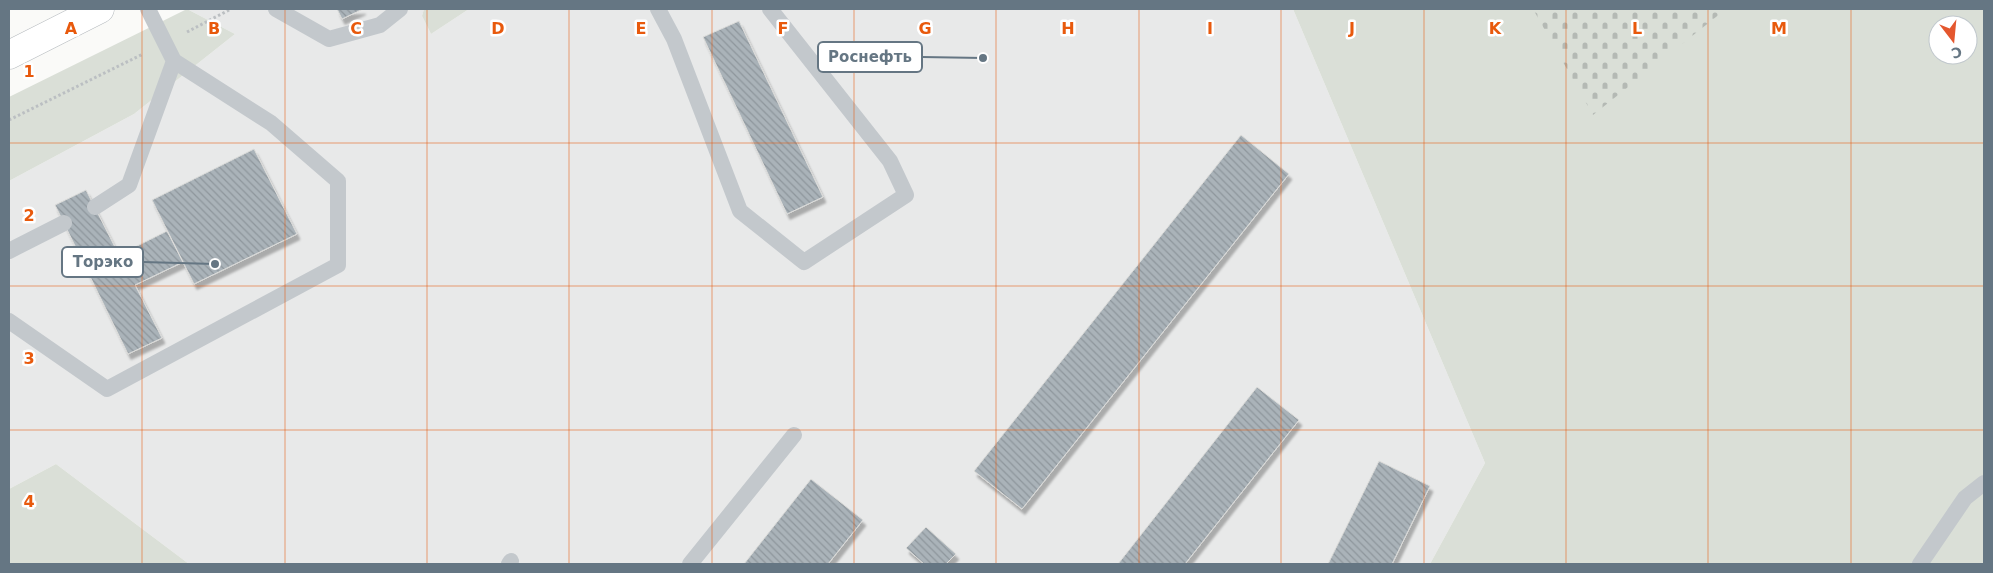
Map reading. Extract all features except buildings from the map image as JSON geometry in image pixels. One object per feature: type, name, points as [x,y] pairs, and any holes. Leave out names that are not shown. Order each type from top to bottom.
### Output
[{"type":"main road","points":[[9,55],[100,9]]},
{"type":"lane","points":[[9,321],[107,389],[338,265],[338,181],[271,123],[174,61],[148,9]]},
{"type":"lane","points":[[276,9],[329,39],[380,25],[400,9]]},
{"type":"lane","points":[[658,9],[674,39],[740,210],[804,262],[906,195],[890,161],[770,9]]},
{"type":"lane","points":[[95,207],[129,185],[174,61]]},
{"type":"lane","points":[[9,251],[64,223]]},
{"type":"lane","points":[[690,564],[794,435]]},
{"type":"lane","points":[[1920,564],[1965,498],[1984,482]]},
{"type":"path","points":[[9,120],[231,9]]},
{"type":"shaded area","points":[[187,9],[424,9],[422,16],[431,34],[469,9],[1293,9],[1485,463],[1430,564],[189,564],[56,464],[9,489],[9,181],[134,114],[235,34]]},
{"type":"green space","points":[[187,9],[235,34],[134,114],[9,181],[9,97]]},
{"type":"green space","points":[[424,9],[469,9],[431,34],[422,16]]},
{"type":"green space","points":[[1293,9],[1984,9],[1984,564],[1430,564],[1485,463]]},
{"type":"green space","points":[[1533,9],[1726,9],[1593,115]]},
{"type":"green space","points":[[56,464],[189,564],[9,564],[9,489]]},
{"type":"place","name":"Роснефть","points":[[983,58]]},
{"type":"place","name":"Торэко","points":[[215,264]]}]
